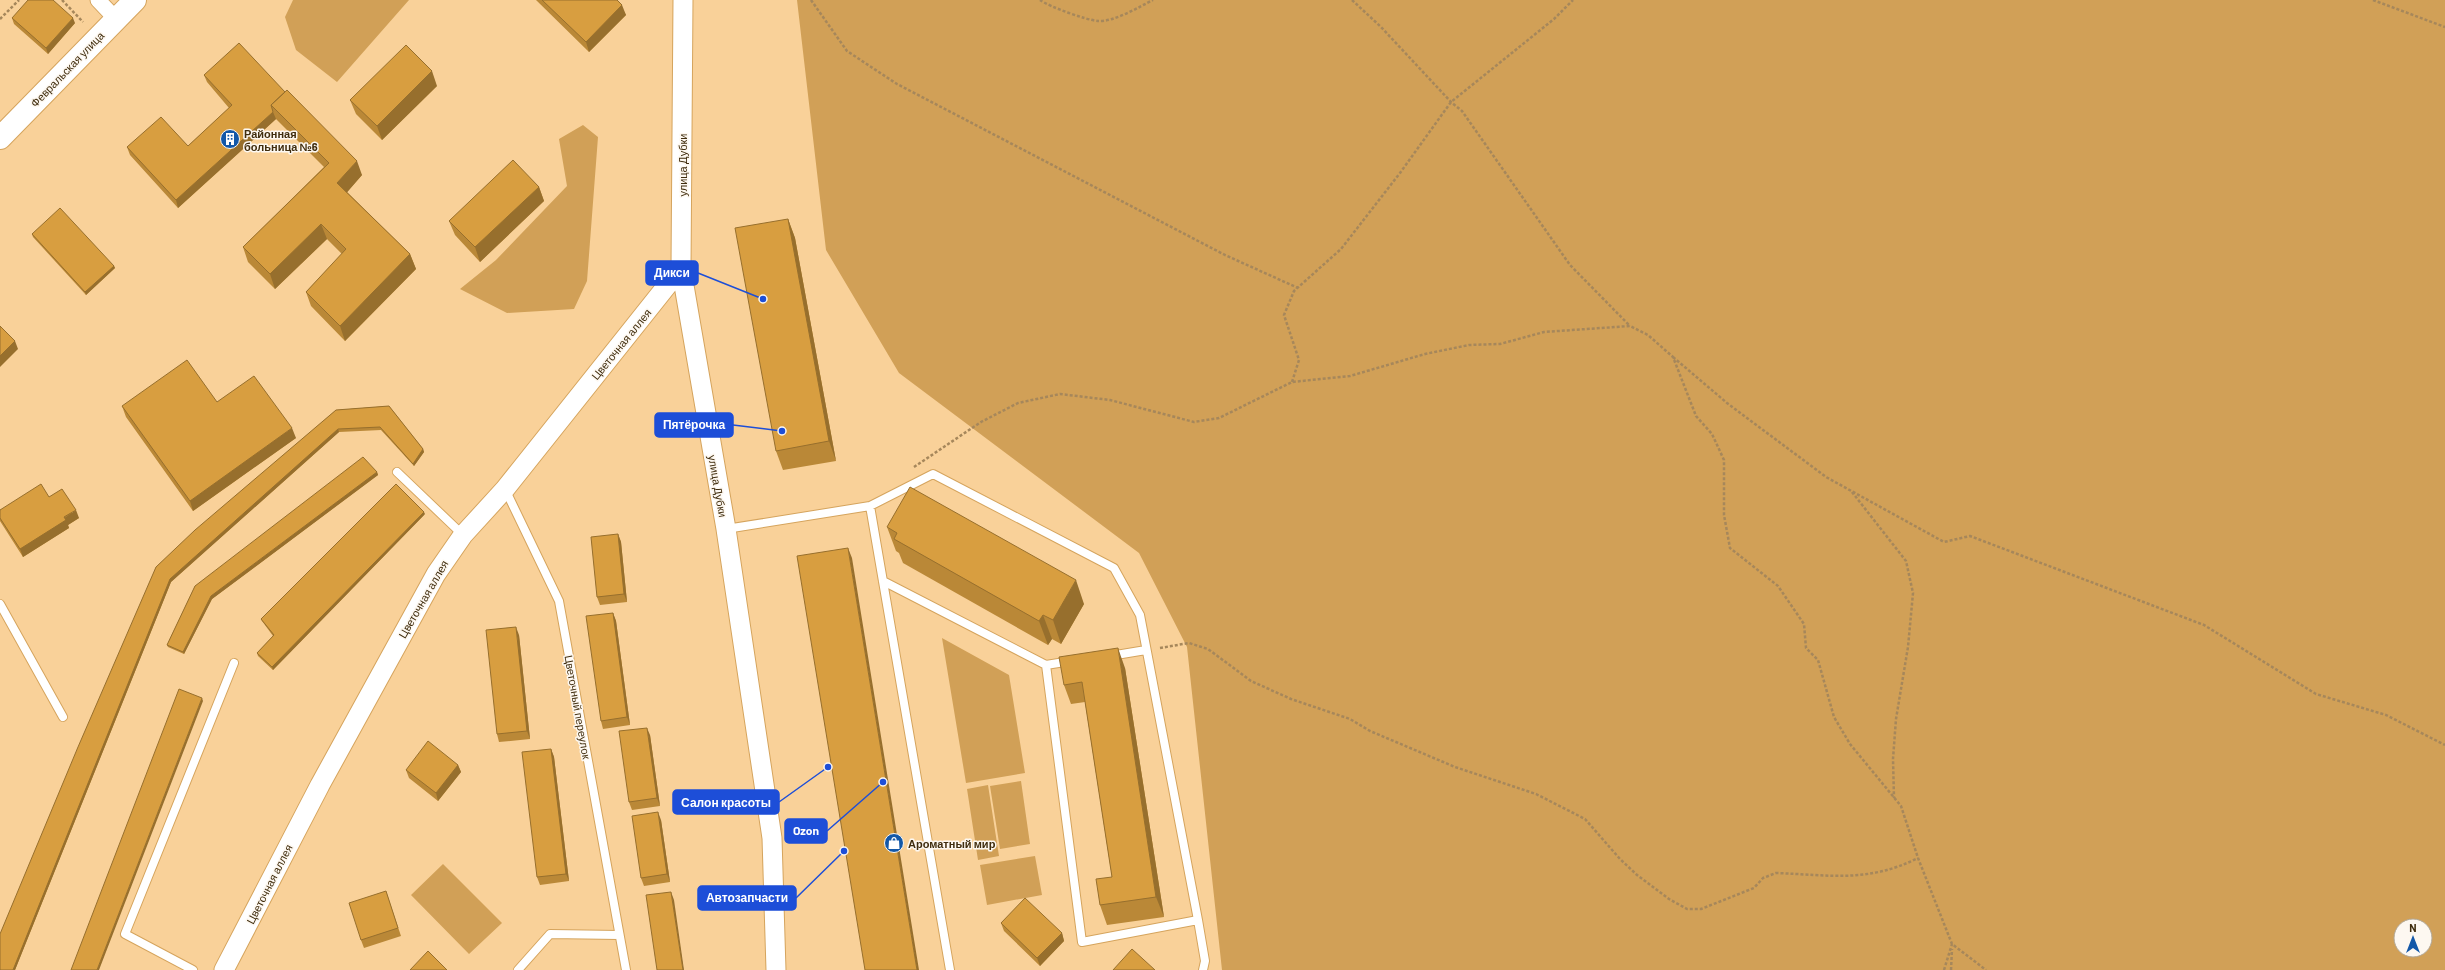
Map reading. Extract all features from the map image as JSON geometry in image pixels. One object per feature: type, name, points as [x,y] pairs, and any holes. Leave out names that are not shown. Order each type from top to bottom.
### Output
[{"type":"main road","name":"Февральская улица","points":[[0,138],[135,0]]},
{"type":"street","points":[[98,0],[116,19]]},
{"type":"street","name":"улица Дубки","points":[[683,0],[681,268],[726,528],[772,838],[776,970]]},
{"type":"street","name":"Цветочная аллея","points":[[224,970],[351,727],[436,574],[463,534],[505,489],[681,268]]},
{"type":"lane","points":[[397,472],[463,534]]},
{"type":"lane","points":[[726,528],[870,506],[933,474],[1114,568],[1140,615],[1198,920],[1205,961],[1203,970]]},
{"type":"lane","name":"Цветочный переулок","points":[[505,489],[559,601],[626,970]]},
{"type":"lane","points":[[870,506],[950,970]]},
{"type":"lane","points":[[883,581],[1046,665],[1077,660]]},
{"type":"lane","points":[[0,604],[63,717]]},
{"type":"lane","points":[[1100,657],[1146,650]]},
{"type":"lane","points":[[193,970],[125,934],[234,663]]},
{"type":"lane","points":[[1046,665],[1082,942],[1198,920]]},
{"type":"lane","points":[[518,970],[550,934],[620,935]]},
{"type":"path","points":[[0,19],[19,0]]},
{"type":"path","points":[[62,0],[84,21],[79,27]]},
{"type":"path","points":[[811,0],[847,51],[897,84],[1224,255],[1298,288]]},
{"type":"path","points":[[1040,0],[1048,5],[1099,21],[1124,15],[1153,0]]},
{"type":"path","points":[[1352,0],[1382,27],[1451,102],[1462,111],[1570,265],[1630,326],[1648,335],[1727,403],[1826,477],[1944,542],[1970,536],[2204,626],[2316,694],[2386,715],[2445,744]]},
{"type":"path","points":[[1292,382],[1299,360],[1284,315],[1298,288],[1341,249],[1400,173],[1451,102],[1554,20],[1573,0]]},
{"type":"path","points":[[2373,0],[2445,27]]},
{"type":"path","points":[[912,468],[981,422],[1018,403],[1060,394],[1110,400],[1194,422],[1219,418],[1292,382],[1350,376],[1425,354],[1469,345],[1500,344],[1544,332],[1630,326]]},
{"type":"path","points":[[1673,356],[1696,416],[1712,434],[1724,460],[1724,515],[1730,548],[1778,586],[1804,624],[1806,648],[1818,660],[1834,717],[1850,744],[1901,806],[1918,858],[1952,944],[1951,970]]},
{"type":"path","points":[[1851,491],[1882,533],[1906,561],[1914,592],[1908,647],[1896,719],[1893,758],[1894,798]]},
{"type":"path","points":[[1146,650],[1189,643],[1208,649],[1251,681],[1291,699],[1350,719],[1377,734],[1456,767],[1536,794],[1585,819],[1620,859],[1637,875],[1669,899],[1687,909],[1701,909],[1754,888],[1763,878],[1776,874],[1866,875],[1897,868],[1918,858]]},
{"type":"path","points":[[1944,970],[1952,944]]},
{"type":"path","points":[[1952,944],[1986,970]]},
{"type":"shaded area","points":[[293,0],[409,0],[337,82],[296,50],[285,17]]},
{"type":"shaded area","points":[[797,0],[2445,0],[2445,970],[1222,970],[1187,647],[1139,553],[899,373],[826,250]]},
{"type":"shaded area","points":[[583,125],[598,137],[587,281],[574,309],[507,313],[460,289],[496,260],[567,186],[559,139]]},
{"type":"shaded area","points":[[942,638],[1009,675],[1025,773],[966,783]]},
{"type":"shaded area","points":[[1021,781],[1030,844],[1000,849],[990,786]]},
{"type":"shaded area","points":[[988,785],[999,856],[978,860],[967,789]]},
{"type":"shaded area","points":[[1035,856],[1042,895],[987,905],[980,865]]},
{"type":"shaded area","points":[[443,864],[502,923],[469,954],[411,895]]},
{"type":"building","points":[[28,0],[53,0],[73,18],[46,48],[12,18]]},
{"type":"building","points":[[542,0],[617,0],[622,5],[586,42]]},
{"type":"building","name":"Районная больница №6","points":[[239,43],[285,92],[271,105],[273,112],[176,200],[127,147],[161,117],[188,146],[232,105],[204,75]]},
{"type":"building","points":[[406,45],[432,71],[377,126],[350,100]]},
{"type":"building","points":[[287,90],[357,161],[337,183],[410,254],[340,326],[306,292],[346,249],[321,224],[270,274],[243,247],[329,163],[271,105]]},
{"type":"building","points":[[513,160],[539,187],[475,247],[449,221]]},
{"type":"building","points":[[60,208],[114,266],[85,292],[32,234]]},
{"type":"building","points":[[788,219],[829,441],[776,451],[735,228]]},
{"type":"building","points":[[0,326],[15,341],[0,356]]},
{"type":"building","points":[[187,360],[217,402],[254,376],[292,428],[190,501],[122,406]]},
{"type":"building","points":[[389,406],[423,449],[413,464],[380,427],[338,429],[170,579],[13,970],[0,970],[0,934],[78,747],[156,567],[195,530],[336,410]]},
{"type":"building","points":[[363,457],[377,472],[211,596],[183,652],[167,645],[195,586]]},
{"type":"building","points":[[41,484],[49,497],[62,489],[76,510],[64,517],[66,520],[20,549],[0,518],[0,510]]},
{"type":"building","points":[[396,484],[424,512],[272,667],[257,653],[274,635],[261,619]]},
{"type":"building","points":[[910,487],[1076,580],[1053,620],[1043,615],[1039,621],[894,539],[897,533],[887,527]]},
{"type":"building","points":[[618,534],[624,594],[597,597],[591,537]]},
{"type":"building","points":[[848,548],[917,970],[865,970],[797,556]]},
{"type":"building","points":[[613,613],[627,717],[601,721],[586,616]]},
{"type":"building","points":[[516,627],[527,731],[497,734],[486,630]]},
{"type":"building","points":[[1118,648],[1156,897],[1100,905],[1096,879],[1112,877],[1082,682],[1064,685],[1059,657]]},
{"type":"building","points":[[179,689],[202,698],[97,970],[71,970]]},
{"type":"building","points":[[647,728],[657,798],[629,802],[619,731]]},
{"type":"building","points":[[428,741],[458,765],[436,793],[406,770]]},
{"type":"building","points":[[551,749],[566,874],[537,877],[522,752]]},
{"type":"building","points":[[658,812],[667,874],[641,878],[632,816]]},
{"type":"building","points":[[386,891],[398,928],[361,940],[349,903]]},
{"type":"building","points":[[671,892],[683,970],[657,970],[646,895]]},
{"type":"building","points":[[1025,898],[1062,933],[1037,958],[1001,923]]},
{"type":"building","points":[[1132,949],[1155,970],[1113,970]]},
{"type":"building","points":[[428,951],[447,970],[410,970]]},
{"type":"place","name":"Районная больница №6","points":[[230,139]]},
{"type":"place","name":"Дикси","points":[[763,299]]},
{"type":"place","name":"Пятёрочка","points":[[782,431]]},
{"type":"place","name":"Салон красоты","points":[[828,767]]},
{"type":"place","name":"Ozon","points":[[883,782]]},
{"type":"place","name":"Ароматный мир","points":[[894,843]]},
{"type":"place","name":"Автозапчасти","points":[[844,851]]}]
